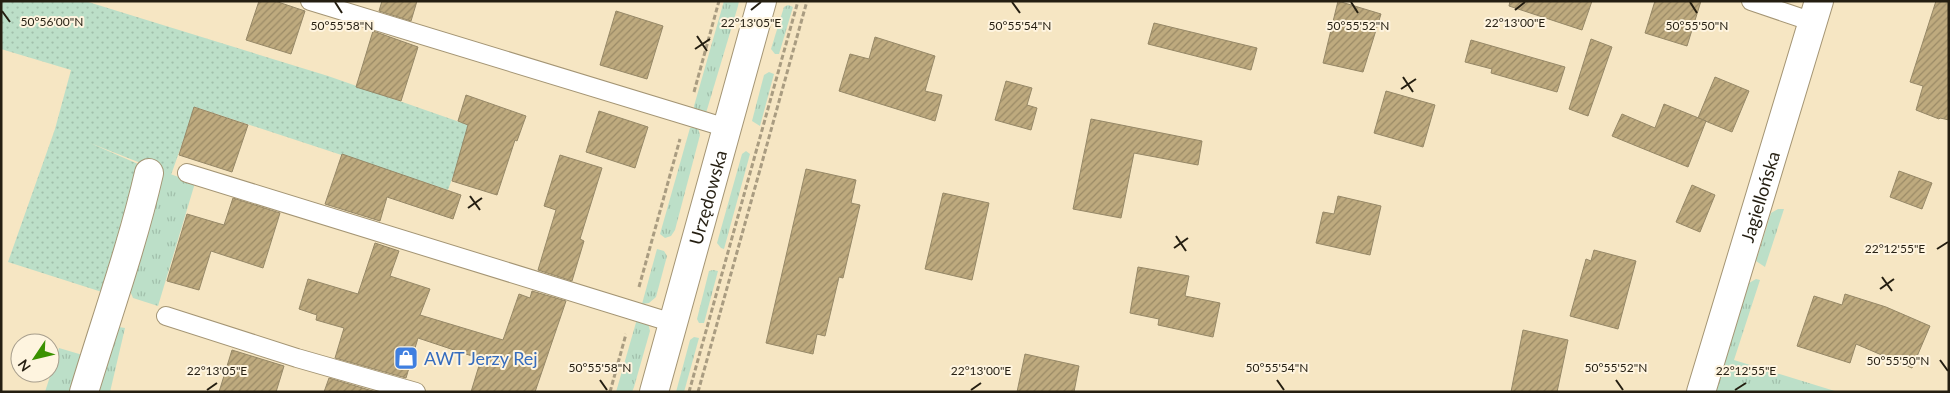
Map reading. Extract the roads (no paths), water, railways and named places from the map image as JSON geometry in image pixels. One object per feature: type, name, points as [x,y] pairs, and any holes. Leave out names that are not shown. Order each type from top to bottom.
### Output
[{"type":"street","name":"Urzędowska","points":[[654,392],[762,1]]},
{"type":"street","name":"Jagiellońska","points":[[1701,392],[1816,12]]},
{"type":"street","points":[[84,392],[108,310],[137,225],[149,173]]},
{"type":"lane","points":[[310,1],[727,128]]},
{"type":"lane","points":[[1750,1],[1816,12]]},
{"type":"lane","points":[[187,173],[673,322]]},
{"type":"lane","points":[[166,316],[297,358],[416,392]]},
{"type":"place","name":"AWT Jerzy Rej","points":[[406,358]]}]
